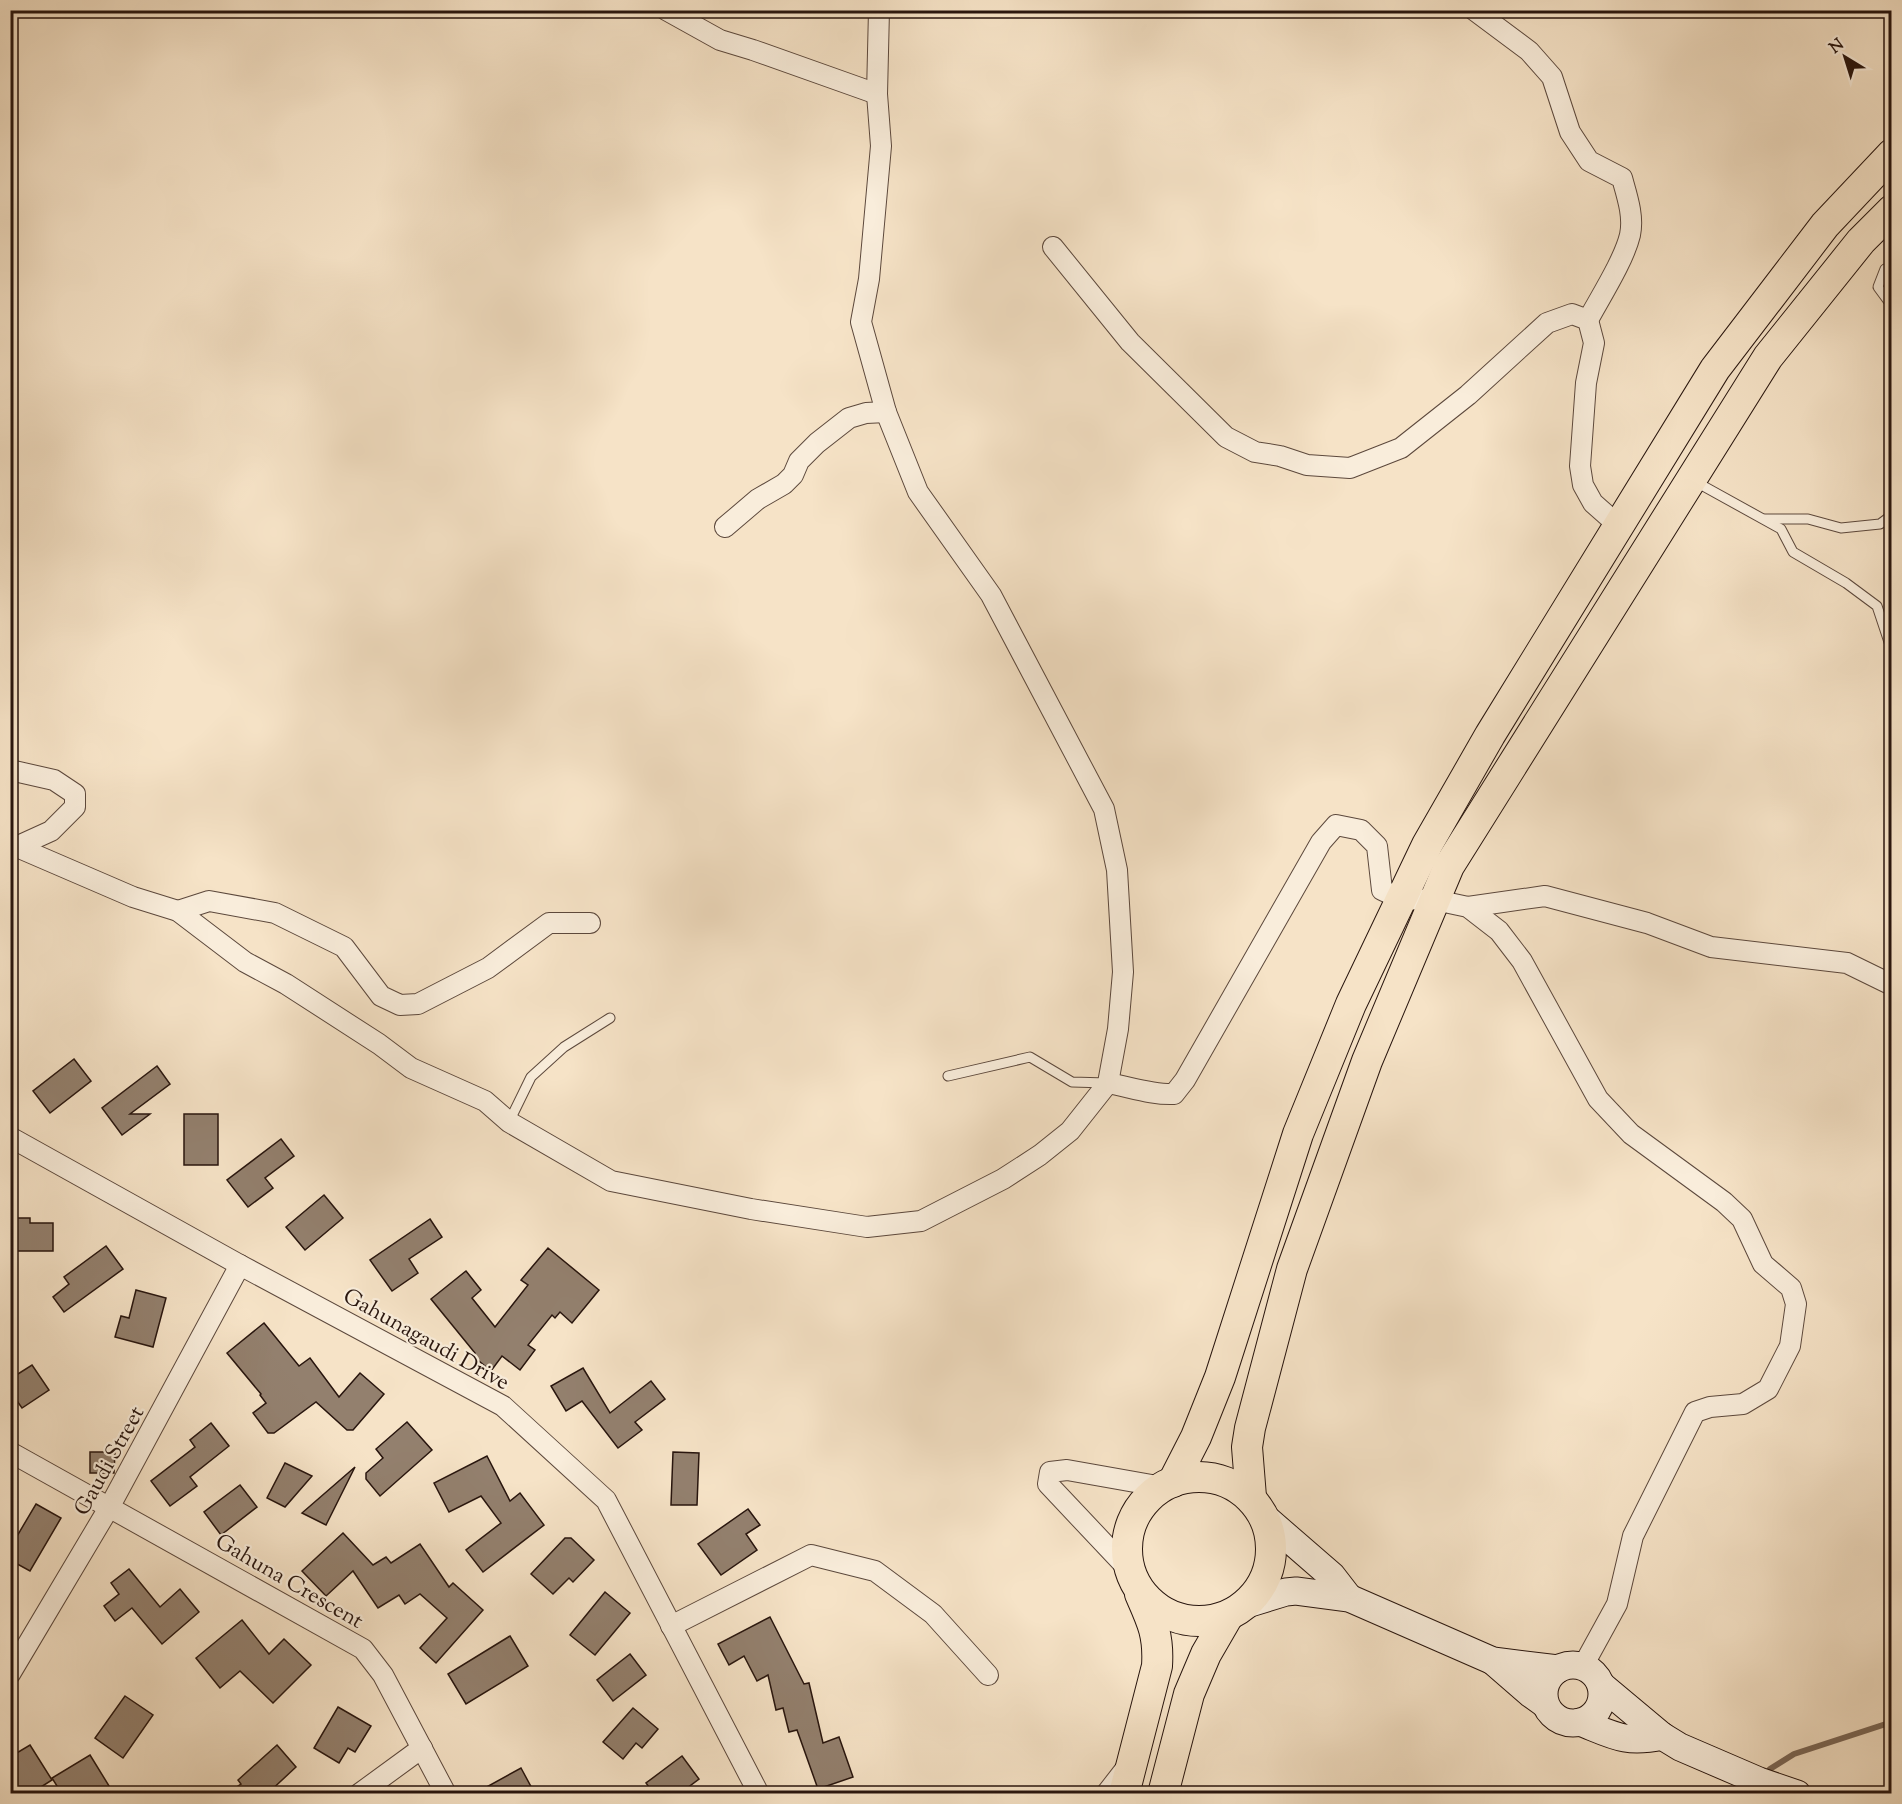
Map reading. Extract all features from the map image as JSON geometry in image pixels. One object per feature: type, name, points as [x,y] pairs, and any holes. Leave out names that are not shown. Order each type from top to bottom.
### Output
[{"type":"main road","points":[[1168,1484],[1196,1437],[1220,1377],[1298,1134],[1351,1004],[1427,845],[1490,735],[1715,369],[1825,225],[1892,154]]},
{"type":"main road","points":[[1162,1794],[1189,1694],[1206,1654],[1237,1610],[1262,1586],[1271,1563],[1271,1539],[1258,1507],[1247,1447],[1250,1428],[1292,1269],[1367,1061],[1449,867],[1768,357],[1853,250],[1892,210]]},
{"type":"main road","points":[[1124,1794],[1157,1666],[1158,1646],[1155,1630],[1134,1581],[1126,1551],[1128,1532],[1136,1514],[1147,1499],[1168,1484],[1193,1477],[1214,1478],[1234,1485],[1332,1576],[1349,1598]]},
{"type":"main road","points":[[1134,1581],[1157,1609],[1179,1620],[1204,1622],[1286,1592],[1296,1591],[1349,1598],[1493,1661],[1581,1673],[1662,1736],[1680,1747],[1759,1781],[1797,1794]]},
{"type":"main road","points":[[1493,1661],[1545,1704],[1559,1719],[1566,1722],[1580,1722],[1623,1739],[1662,1736]]},
{"type":"main road","points":[[1545,1704],[1545,1684],[1550,1675],[1581,1673],[1602,1694],[1600,1704],[1588,1718],[1580,1722]]},
{"type":"street","points":[[666,10],[720,40],[877,94]]},
{"type":"street","points":[[14,845],[133,897],[178,910],[245,962],[286,984],[379,1044],[411,1068],[485,1101],[509,1122],[611,1181],[751,1209],[867,1227],[921,1221],[1003,1179],[1040,1155],[1070,1131],[1108,1083],[1118,1029],[1123,972],[1117,870],[1104,809],[991,595],[918,492],[886,412],[861,322],[869,279],[881,146],[877,94],[879,10]]},
{"type":"street","points":[[1474,10],[1529,51],[1552,77],[1570,132],[1589,161],[1622,178],[1629,205],[1630,234],[1615,271],[1588,320],[1594,343],[1586,383],[1580,466],[1583,485],[1593,503],[1619,526]]},
{"type":"street","points":[[1053,247],[1130,342],[1226,437],[1255,452],[1280,456],[1307,465],[1350,468],[1401,447],[1468,395],[1547,323],[1572,314],[1588,320]]},
{"type":"street","points":[[724,527],[758,499],[784,484],[793,475],[800,461],[817,443],[849,418],[866,412],[886,412]]},
{"type":"street","points":[[10,770],[54,780],[75,794],[75,807],[51,831],[14,845]]},
{"type":"street","points":[[1108,1083],[1160,1094],[1174,1094],[1185,1080],[1321,842],[1336,825],[1361,830],[1377,846],[1382,890],[1401,899],[1435,900],[1468,907],[1545,896],[1647,922],[1711,947],[1847,963],[1892,986]]},
{"type":"street","points":[[178,910],[209,901],[275,913],[344,947],[381,996],[400,1005],[418,1004],[488,968],[549,923],[590,923]]},
{"type":"street","points":[[1468,907],[1499,931],[1522,961],[1598,1100],[1631,1134],[1724,1202],[1742,1219],[1763,1264],[1791,1288],[1796,1304],[1790,1346],[1768,1389],[1743,1404],[1710,1407],[1695,1412],[1633,1536],[1617,1604],[1581,1673]]},
{"type":"street","name":"Gahunagaudi Drive","points":[[10,1137],[240,1265],[503,1406],[606,1500],[759,1794]]},
{"type":"street","name":"Gaudi Street","points":[[10,1674],[111,1506],[240,1265]]},
{"type":"street","name":"Gahuna Crescent","points":[[10,1452],[111,1506],[363,1649],[383,1675],[446,1794]]},
{"type":"street","points":[[1134,1581],[1048,1484],[1050,1472],[1067,1470],[1168,1484]]},
{"type":"street","points":[[671,1626],[811,1555],[875,1571],[933,1614],[988,1675]]},
{"type":"street","points":[[359,1794],[422,1748]]},
{"type":"lane","points":[[1892,266],[1885,269],[1878,287],[1892,306]]},
{"type":"lane","points":[[1691,479],[1781,529],[1793,552],[1846,583],[1877,606],[1891,648]]},
{"type":"lane","points":[[1762,518],[1808,519],[1841,528],[1880,524],[1892,515]]},
{"type":"lane","points":[[509,1122],[531,1077],[564,1047],[610,1018]]},
{"type":"lane","points":[[948,1076],[1030,1057],[1072,1082],[1108,1083]]},
{"type":"lane","points":[[1099,1794],[1135,1748]]},
{"type":"building","points":[[74,1059],[91,1081],[50,1113],[33,1091]]},
{"type":"building","points":[[157,1066],[170,1084],[130,1114],[150,1114],[122,1135],[102,1108]]},
{"type":"building","points":[[184,1114],[218,1114],[218,1165],[184,1165]]},
{"type":"building","points":[[281,1139],[294,1156],[265,1178],[273,1188],[248,1207],[227,1180]]},
{"type":"building","points":[[324,1195],[343,1218],[305,1250],[286,1227]]},
{"type":"building","points":[[10,1218],[30,1218],[30,1223],[53,1223],[53,1251],[10,1251]]},
{"type":"building","points":[[430,1219],[442,1237],[409,1259],[418,1273],[392,1291],[370,1260]]},
{"type":"building","points":[[106,1246],[123,1269],[64,1312],[53,1297],[69,1284],[64,1277]]},
{"type":"building","points":[[548,1248],[599,1290],[572,1323],[560,1312],[555,1318],[552,1315],[528,1345],[535,1350],[520,1370],[502,1356],[491,1371],[473,1356],[475,1353],[431,1299],[466,1271],[481,1290],[472,1298],[495,1327],[528,1285],[521,1280]]},
{"type":"building","points":[[136,1290],[166,1298],[153,1347],[115,1337],[121,1316],[129,1318]]},
{"type":"building","points":[[264,1323],[299,1366],[310,1358],[339,1397],[360,1373],[384,1394],[353,1430],[347,1430],[316,1402],[274,1433],[268,1433],[253,1413],[266,1403],[227,1353]]},
{"type":"building","points":[[32,1365],[49,1390],[22,1408],[10,1391],[10,1379]]},
{"type":"building","points":[[583,1368],[610,1413],[651,1381],[665,1399],[635,1422],[642,1430],[618,1448],[582,1401],[566,1411],[551,1386]]},
{"type":"building","points":[[407,1422],[432,1450],[380,1496],[366,1479],[366,1473],[383,1458],[376,1449]]},
{"type":"building","points":[[211,1423],[229,1446],[190,1477],[197,1486],[170,1506],[151,1481],[195,1447],[190,1440]]},
{"type":"building","points":[[90,1452],[115,1452],[114,1473],[90,1473]]},
{"type":"building","points":[[673,1452],[699,1453],[697,1505],[671,1505]]},
{"type":"building","points":[[487,1456],[510,1501],[520,1493],[544,1525],[483,1572],[466,1550],[501,1523],[481,1496],[449,1512],[434,1483]]},
{"type":"building","points":[[285,1463],[312,1476],[285,1507],[267,1498]]},
{"type":"building","points":[[355,1467],[326,1525],[302,1513]]},
{"type":"building","points":[[240,1485],[257,1507],[221,1535],[204,1512]]},
{"type":"building","points":[[36,1504],[61,1518],[30,1571],[10,1560],[10,1548]]},
{"type":"building","points":[[748,1509],[760,1525],[746,1534],[757,1550],[721,1575],[698,1544]]},
{"type":"building","points":[[343,1533],[373,1565],[386,1557],[391,1563],[420,1544],[449,1587],[453,1583],[483,1610],[436,1663],[420,1648],[447,1618],[420,1594],[405,1604],[399,1595],[378,1608],[353,1571],[326,1596],[302,1571]]},
{"type":"building","points":[[565,1538],[571,1538],[594,1560],[573,1582],[569,1578],[553,1594],[531,1574]]},
{"type":"building","points":[[129,1569],[160,1607],[180,1589],[199,1612],[162,1644],[132,1608],[115,1621],[104,1606],[119,1594],[111,1583]]},
{"type":"building","points":[[605,1592],[630,1613],[595,1655],[570,1635]]},
{"type":"building","points":[[770,1617],[804,1684],[809,1683],[823,1743],[839,1737],[853,1777],[818,1789],[797,1730],[789,1732],[783,1708],[776,1710],[768,1675],[757,1681],[744,1656],[729,1665],[718,1644]]},
{"type":"building","points":[[242,1620],[269,1654],[284,1639],[311,1665],[273,1703],[240,1671],[220,1688],[196,1658]]},
{"type":"building","points":[[510,1636],[528,1666],[466,1704],[448,1674]]},
{"type":"building","points":[[630,1654],[646,1675],[613,1701],[597,1680]]},
{"type":"building","points":[[125,1696],[153,1715],[123,1758],[95,1738]]},
{"type":"building","points":[[338,1707],[371,1726],[355,1752],[348,1748],[339,1763],[314,1748]]},
{"type":"building","points":[[633,1708],[658,1729],[642,1748],[636,1743],[623,1759],[603,1742]]},
{"type":"building","points":[[30,1745],[52,1780],[30,1794],[22,1794],[18,1787],[10,1791],[10,1757]]},
{"type":"building","points":[[277,1745],[296,1767],[267,1794],[226,1794],[241,1784],[238,1780]]},
{"type":"building","points":[[90,1755],[114,1794],[62,1794],[52,1778]]},
{"type":"building","points":[[682,1756],[699,1779],[679,1794],[654,1794],[646,1783]]},
{"type":"building","points":[[521,1768],[535,1794],[474,1794]]},
{"type":"waterway","points":[[1770,1769],[1794,1754],[1892,1722]]},
{"type":"waterway","points":[[1730,1794],[1737,1789]]}]
